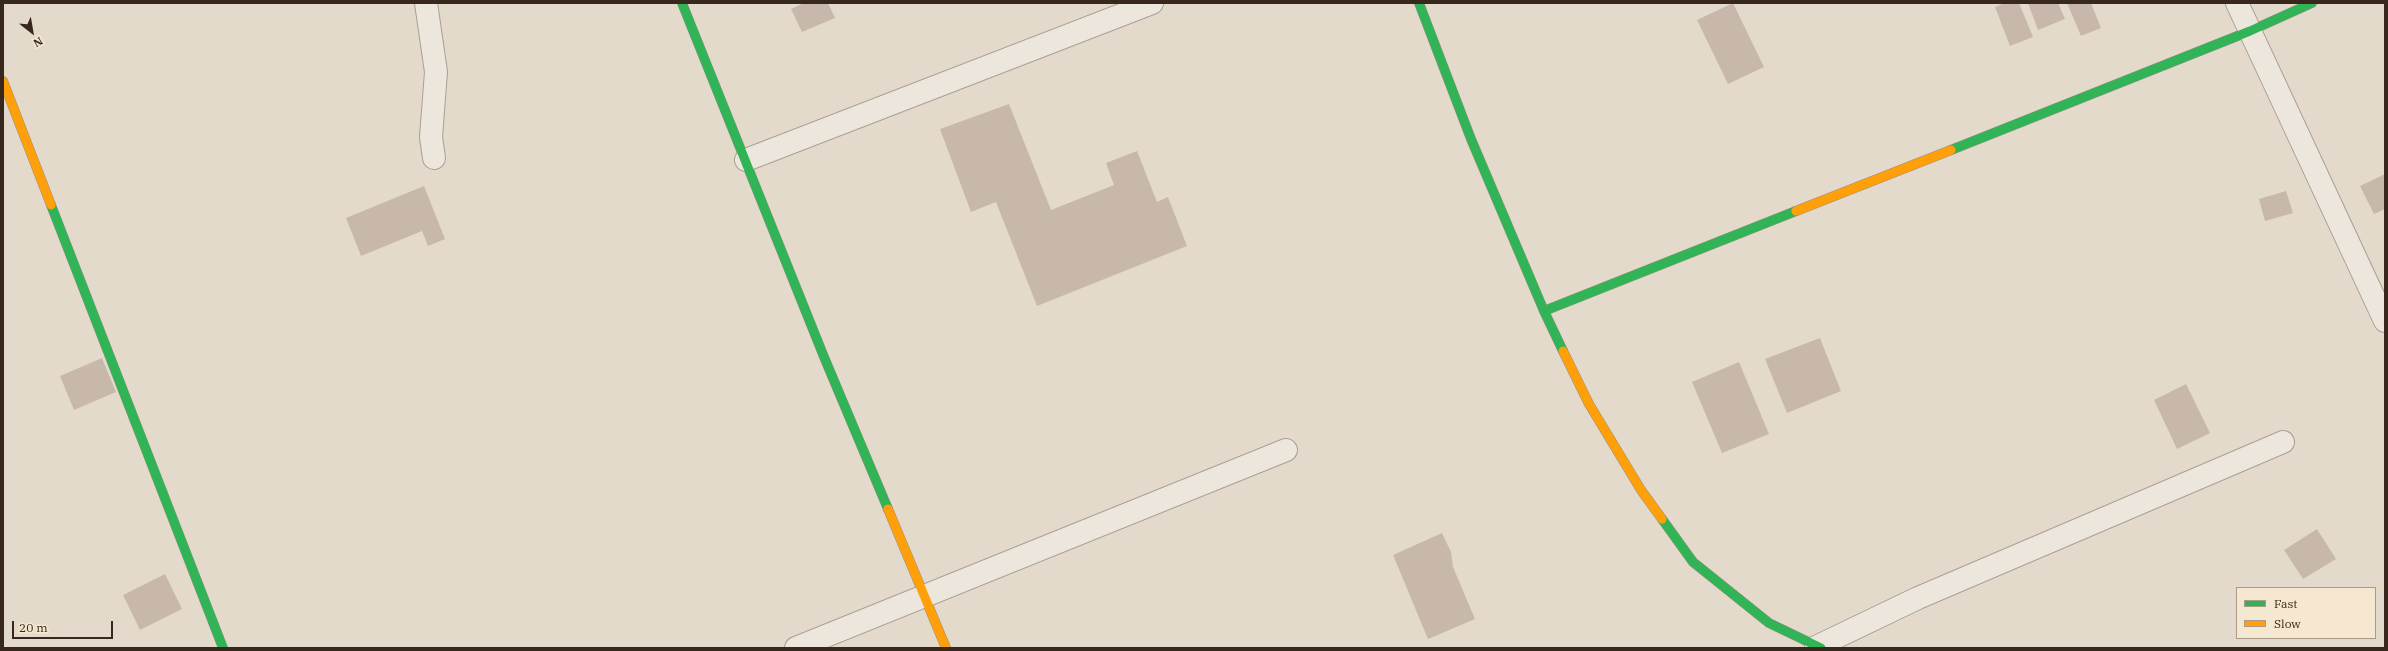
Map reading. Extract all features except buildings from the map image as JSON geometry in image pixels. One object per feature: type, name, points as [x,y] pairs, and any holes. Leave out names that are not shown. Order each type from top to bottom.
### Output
[{"type":"street","points":[[426,3],[436,72],[431,137],[434,158]]},
{"type":"street","points":[[682,3],[824,357],[946,648]]},
{"type":"street","points":[[746,160],[1152,3]]},
{"type":"street","points":[[1419,3],[1471,139],[1544,311],[1593,411],[1641,490],[1694,562],[1769,623],[1818,648],[1932,592],[2283,442]]},
{"type":"street","points":[[2237,3],[2385,322]]},
{"type":"street","points":[[1544,311],[2250,31],[2312,3]]},
{"type":"street","points":[[3,81],[223,648]]},
{"type":"street","points":[[796,648],[1286,450]]},
{"type":"traffic: fast","points":[[682,3],[824,357],[888,509]]},
{"type":"traffic: fast","points":[[1419,3],[1471,139],[1544,311],[1563,351]]},
{"type":"traffic: fast","points":[[1951,150],[2250,31],[2312,3]]},
{"type":"traffic: fast","points":[[51,205],[223,648]]},
{"type":"traffic: fast","points":[[1544,311],[1796,211]]},
{"type":"traffic: fast","points":[[1662,519],[1693,562],[1769,623],[1821,648]]},
{"type":"traffic: slow","points":[[3,81],[51,205]]},
{"type":"traffic: slow","points":[[1796,211],[1951,150]]},
{"type":"traffic: slow","points":[[1563,351],[1589,404],[1641,490],[1662,519]]},
{"type":"traffic: slow","points":[[888,509],[946,648]]}]
